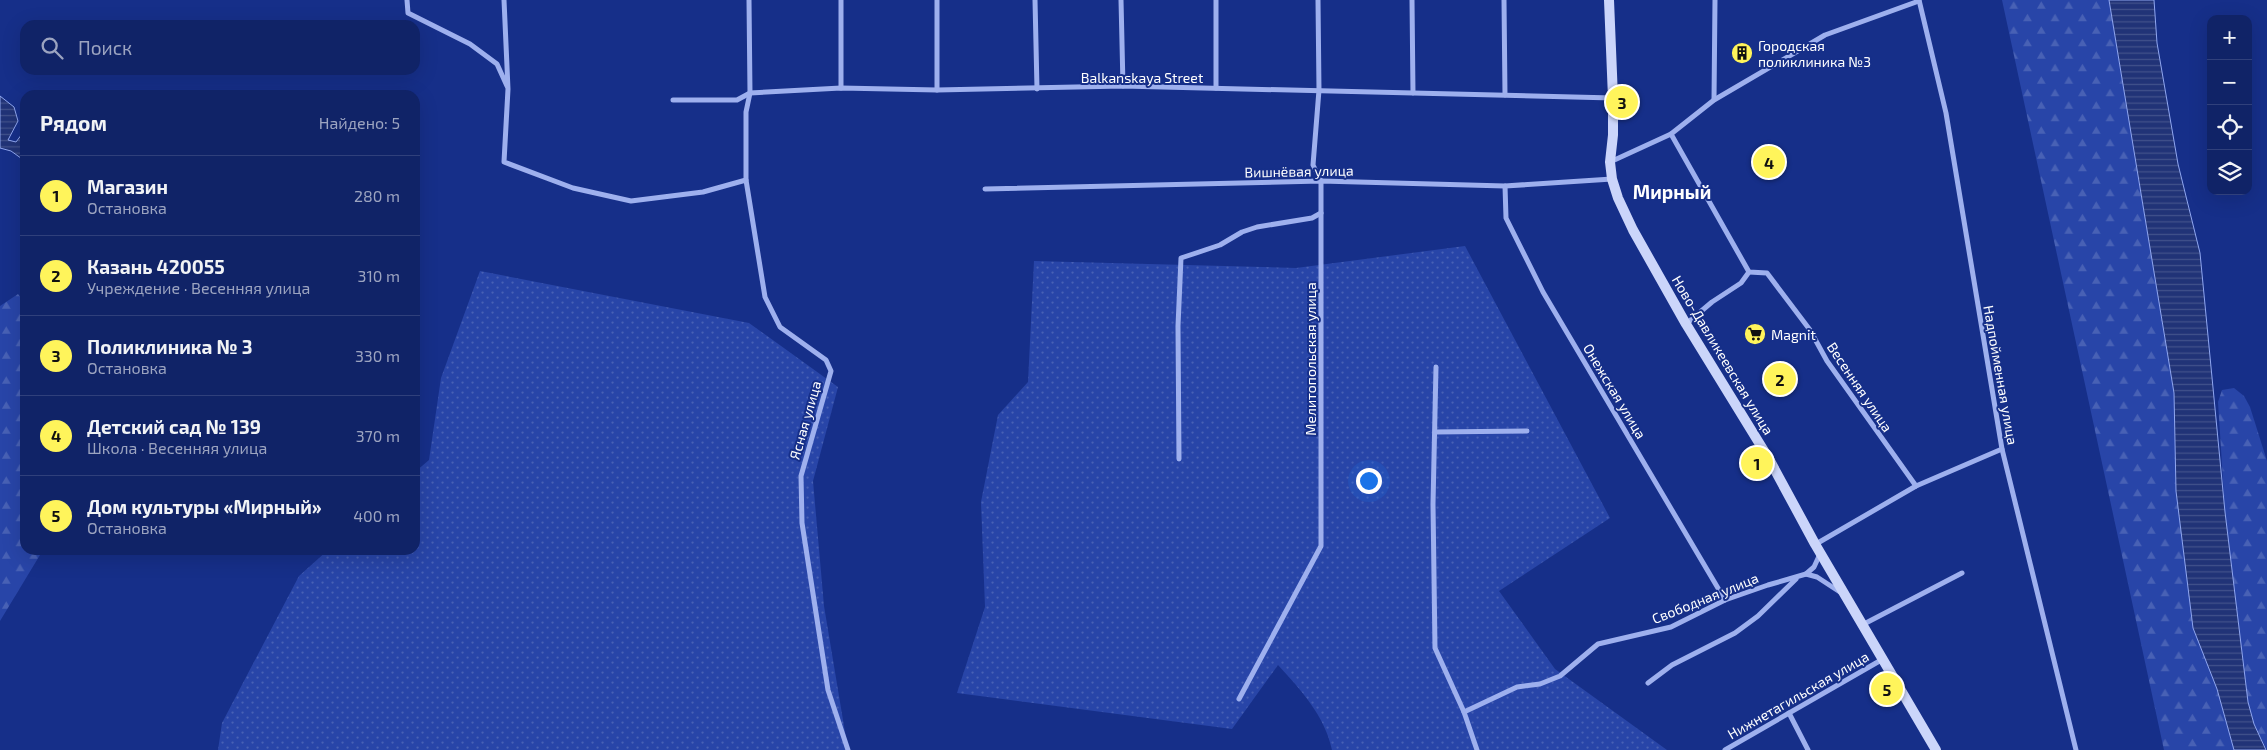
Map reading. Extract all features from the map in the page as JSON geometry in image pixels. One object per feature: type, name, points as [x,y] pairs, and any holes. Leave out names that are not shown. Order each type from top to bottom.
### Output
[{"type":"street","points":[[407,0],[408,12],[470,44],[497,64],[508,89]]},
{"type":"street","points":[[504,0],[508,89],[504,162],[573,188],[631,200],[703,192],[746,180]]},
{"type":"street","name":"Ясная улица","points":[[749,0],[750,93],[746,112],[746,180],[765,297],[780,327],[826,360],[831,371],[801,476],[802,523],[828,690],[848,750]]},
{"type":"street","points":[[841,0],[841,88]]},
{"type":"street","points":[[937,90],[938,0]]},
{"type":"street","points":[[1035,0],[1037,89]]},
{"type":"street","points":[[1121,0],[1123,86]]},
{"type":"street","points":[[1216,0],[1216,88]]},
{"type":"street","name":"Мелитопольская улица","points":[[1239,699],[1321,546],[1321,181],[1313,165],[1319,90],[1318,0]]},
{"type":"street","points":[[1412,0],[1413,93]]},
{"type":"street","points":[[1504,0],[1505,95]]},
{"type":"street","name":"Ново-Давликеевская улица","points":[[1609,0],[1613,98],[1610,162],[1612,179],[1634,230],[1686,324],[1761,445],[1818,549],[1936,750]]},
{"type":"street","points":[[1714,100],[1715,0]]},
{"type":"street","points":[[1610,162],[1671,134],[1714,100],[1825,35],[1919,1]]},
{"type":"street","name":"Надпойменная улица","points":[[1919,1],[1946,113],[2002,449],[2076,750]]},
{"type":"street","name":"Balkanskaya Street","points":[[674,100],[737,100],[750,93],[841,88],[937,90],[1123,86],[1613,98]]},
{"type":"street","points":[[1671,134],[1749,272],[1741,283],[1712,302],[1686,324]]},
{"type":"street","name":"Вишнёвая улица","points":[[985,189],[1321,181],[1505,186],[1612,179]]},
{"type":"street","name":"Онежская улица","points":[[1505,186],[1506,218],[1543,292],[1726,600]]},
{"type":"street","points":[[1179,459],[1178,326],[1181,258],[1220,245],[1242,232],[1257,227],[1312,218],[1321,213]]},
{"type":"street","name":"Весенняя улица","points":[[1749,272],[1767,273],[1810,330],[1827,362],[1916,486]]},
{"type":"street","points":[[1436,367],[1434,648],[1464,712],[1477,750]]},
{"type":"street","points":[[1435,432],[1527,432]]},
{"type":"street","points":[[1806,574],[1814,567],[1818,549],[1916,486],[2002,449]]},
{"type":"street","points":[[1862,625],[1962,573]]},
{"type":"street","points":[[1806,574],[1828,582],[1846,596]]},
{"type":"street","name":"Свободная улица","points":[[1464,712],[1517,687],[1540,684],[1560,676],[1598,644],[1670,627],[1726,600],[1806,574]]},
{"type":"street","points":[[1648,683],[1672,665],[1735,633],[1758,616],[1796,578]]},
{"type":"street","name":"Нижнетагильская улица","points":[[1725,750],[1883,659]]},
{"type":"street","points":[[1788,713],[1808,750]]},
{"type":"green space","points":[[2002,0],[2109,0],[2174,393],[2176,491],[2217,689],[2234,750],[2164,750]]},
{"type":"green space","points":[[1465,246],[1610,518],[1499,591],[1555,669],[1667,750],[1332,750],[1329,738],[1318,715],[1278,665],[1232,729],[957,693],[985,607],[981,502],[998,415],[1028,382],[1034,261],[1296,268]]},
{"type":"green space","points":[[480,271],[749,323],[838,387],[813,481],[824,606],[848,750],[218,750],[222,723],[299,576],[322,555],[420,555],[420,468],[429,460],[441,378]]},
{"type":"green space","points":[[18,294],[20,297],[20,555],[40,555],[0,621],[0,306]]},
{"type":"green space","points":[[2234,388],[2244,396],[2250,407],[2267,461],[2267,750],[2254,724],[2248,702],[2225,512],[2218,402],[2222,390]]},
{"type":"shaded area","points":[[2109,0],[2154,0],[2157,43],[2178,164],[2200,253],[2225,512],[2248,702],[2254,724],[2266,750],[2234,750],[2217,689],[2193,628],[2176,491],[2174,393]]},
{"type":"shaded area","points":[[0,96],[14,107],[18,121],[8,140],[16,142],[20,137],[20,157],[11,151],[0,148]]},
{"type":"place","name":"Городская поликлиника №3","points":[[1742,53]]},
{"type":"place","name":"Поликлиника № 3","points":[[1622,102]]},
{"type":"place","name":"Детский сад № 139","points":[[1769,162]]},
{"type":"place","name":"Magnit","points":[[1755,334]]},
{"type":"place","name":"Казань 420055","points":[[1780,379]]},
{"type":"place","name":"Магазин","points":[[1757,463]]},
{"type":"place","name":"Дом культуры «Мирный»","points":[[1887,689]]},
{"type":"district","name":"Мирный","points":[[1672,191]]}]
